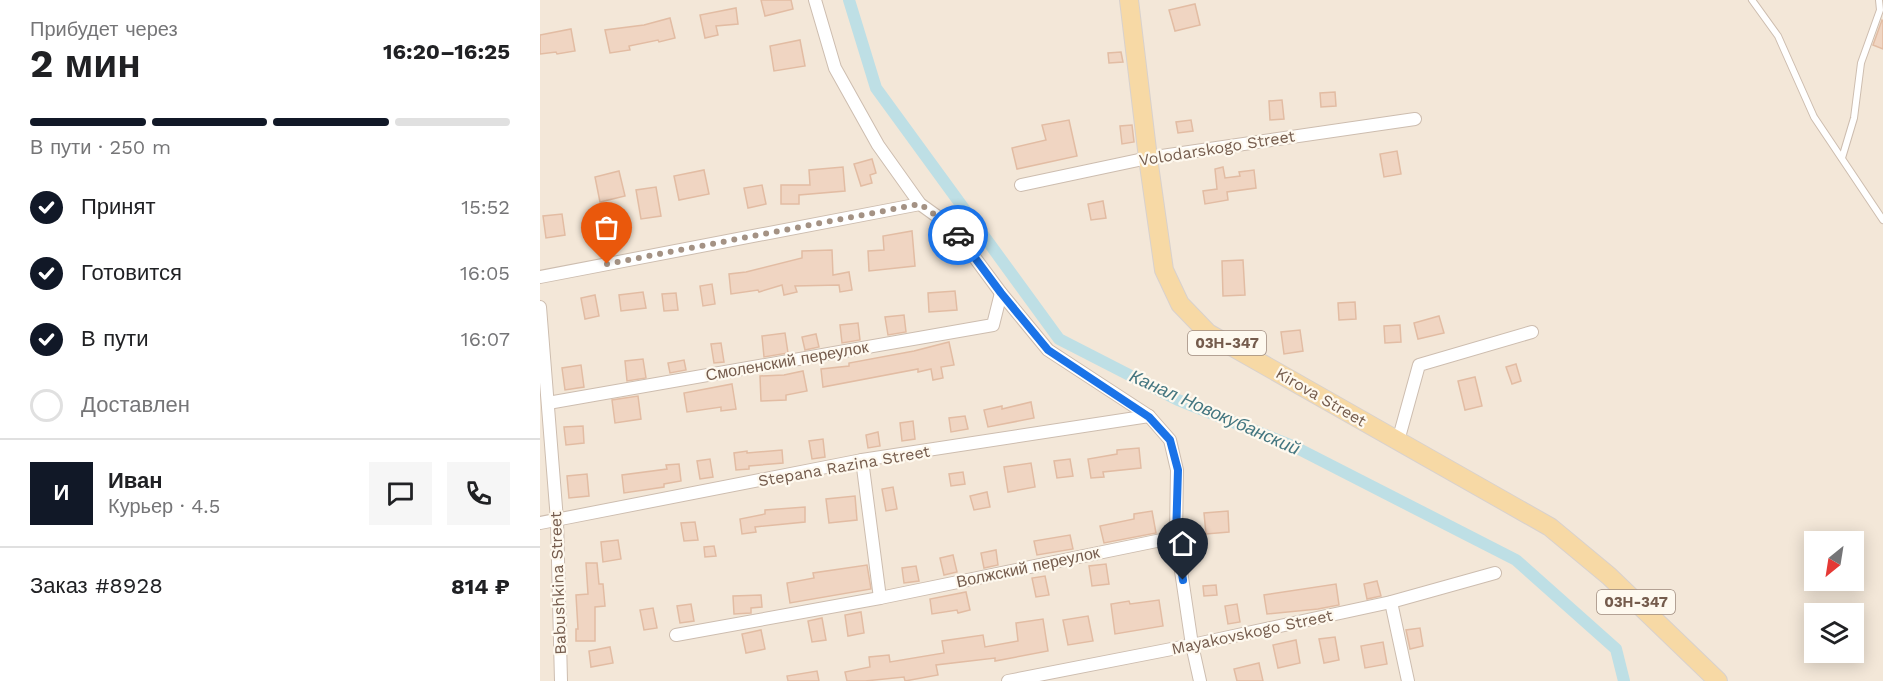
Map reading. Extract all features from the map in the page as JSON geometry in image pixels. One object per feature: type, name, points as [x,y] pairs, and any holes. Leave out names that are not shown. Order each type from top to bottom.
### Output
[{"type":"main road","name":"Kirova Street","points":[[1129,0],[1164,270],[1180,304],[1208,333],[1550,527],[1609,576],[1718,681]]},
{"type":"street","points":[[815,0],[836,68],[878,145],[920,204],[952,227],[1001,293],[1048,350],[1149,417],[1170,440],[1178,470],[1176,537],[1192,645],[1200,681]]},
{"type":"street","name":"Volodarskogo Street","points":[[1021,185],[1148,158],[1415,119]]},
{"type":"street","points":[[540,277],[920,204]]},
{"type":"street","name":"Смоленский переулок","points":[[548,403],[993,325],[1001,293]]},
{"type":"street","name":"Babushkina Street","points":[[540,306],[557,520],[561,681]]},
{"type":"street","points":[[1398,441],[1419,365],[1532,332]]},
{"type":"street","name":"Stepana Razina Street","points":[[540,523],[862,460],[1149,417]]},
{"type":"street","points":[[862,460],[880,598]]},
{"type":"street","name":"Волжский переулок","points":[[676,635],[880,598],[1176,537]]},
{"type":"street","name":"Mayakovskogo Street","points":[[1008,681],[1192,645],[1391,602],[1495,573]]},
{"type":"street","points":[[1391,602],[1408,681]]},
{"type":"lane","points":[[1752,0],[1778,36],[1814,117],[1883,220]]},
{"type":"lane","points":[[1842,158],[1854,118],[1861,63],[1880,10],[1879,0]]},
{"type":"shaded area","points":[[540,0],[1883,0],[1883,681],[540,681]]},
{"type":"building","points":[[761,0],[791,0],[793,9],[765,16]]},
{"type":"building","points":[[1195,4],[1200,25],[1175,31],[1169,10]]},
{"type":"building","points":[[736,8],[738,24],[716,26],[718,35],[705,38],[700,15]]},
{"type":"building","points":[[670,18],[675,38],[629,46],[630,50],[610,53],[605,30],[644,25]]},
{"type":"building","points":[[1883,21],[1883,49],[1873,45]]},
{"type":"building","points":[[571,29],[575,51],[540,54],[540,35]]},
{"type":"building","points":[[800,40],[805,66],[774,71],[770,46]]},
{"type":"building","points":[[1121,52],[1123,62],[1109,63],[1108,53]]},
{"type":"building","points":[[1335,92],[1336,106],[1321,107],[1320,93]]},
{"type":"building","points":[[1282,100],[1284,119],[1270,120],[1269,101]]},
{"type":"building","points":[[1069,120],[1077,156],[1017,169],[1012,148],[1046,140],[1042,125]]},
{"type":"building","points":[[1191,120],[1193,131],[1178,133],[1176,122]]},
{"type":"building","points":[[1132,125],[1134,142],[1122,144],[1120,126]]},
{"type":"building","points":[[1397,151],[1401,174],[1384,177],[1380,154]]},
{"type":"building","points":[[872,159],[876,173],[870,175],[872,183],[861,186],[854,164]]},
{"type":"building","points":[[843,167],[845,191],[799,195],[799,204],[781,204],[781,185],[810,185],[809,170]]},
{"type":"building","points":[[1223,167],[1225,178],[1240,176],[1239,172],[1254,170],[1256,188],[1227,192],[1228,200],[1205,204],[1203,191],[1217,189],[1215,169]]},
{"type":"building","points":[[704,170],[709,194],[679,200],[674,176]]},
{"type":"building","points":[[619,171],[625,196],[600,202],[595,177]]},
{"type":"building","points":[[762,185],[766,204],[748,208],[744,188]]},
{"type":"building","points":[[656,187],[661,216],[641,219],[636,190]]},
{"type":"building","points":[[1103,201],[1106,218],[1091,220],[1088,204]]},
{"type":"building","points":[[562,214],[565,235],[546,238],[543,216]]},
{"type":"building","points":[[912,231],[915,266],[869,271],[868,251],[884,250],[883,236]]},
{"type":"building","points":[[832,250],[833,275],[849,272],[852,290],[840,292],[839,285],[795,286],[797,292],[784,295],[782,285],[759,292],[758,290],[731,294],[729,274],[802,258],[802,251]]},
{"type":"building","points":[[1243,260],[1245,295],[1223,296],[1222,261]]},
{"type":"building","points":[[712,284],[715,304],[703,306],[700,286]]},
{"type":"building","points":[[955,291],[957,310],[929,312],[928,293]]},
{"type":"building","points":[[643,292],[646,308],[621,311],[619,295]]},
{"type":"building","points":[[676,293],[678,310],[664,311],[662,294]]},
{"type":"building","points":[[595,295],[599,316],[585,319],[581,298]]},
{"type":"building","points":[[1355,302],[1356,319],[1339,320],[1338,303]]},
{"type":"building","points":[[904,315],[906,332],[888,335],[885,317]]},
{"type":"building","points":[[1439,316],[1444,333],[1418,339],[1414,323]]},
{"type":"building","points":[[858,323],[860,340],[842,343],[840,325]]},
{"type":"building","points":[[1400,325],[1401,342],[1385,343],[1384,326]]},
{"type":"building","points":[[1300,330],[1303,351],[1284,354],[1281,332]]},
{"type":"building","points":[[785,333],[788,353],[764,357],[762,336]]},
{"type":"building","points":[[816,334],[819,347],[805,350],[802,337]]},
{"type":"building","points":[[949,342],[954,365],[941,367],[943,378],[933,380],[931,369],[918,372],[918,369],[823,387],[821,369],[849,366],[849,363]]},
{"type":"building","points":[[721,343],[724,362],[714,363],[711,344]]},
{"type":"building","points":[[643,359],[646,378],[627,381],[625,361]]},
{"type":"building","points":[[684,360],[686,370],[670,373],[668,363]]},
{"type":"building","points":[[1516,364],[1521,381],[1512,384],[1506,367]]},
{"type":"building","points":[[581,365],[584,387],[565,390],[562,368]]},
{"type":"building","points":[[803,371],[807,391],[786,395],[786,400],[761,401],[760,376]]},
{"type":"building","points":[[1475,377],[1482,406],[1465,410],[1458,381]]},
{"type":"building","points":[[732,384],[736,409],[721,411],[721,407],[687,412],[684,393]]},
{"type":"building","points":[[638,396],[641,419],[615,423],[612,400]]},
{"type":"building","points":[[1031,402],[1034,418],[988,427],[984,410],[1002,406],[1002,409]]},
{"type":"building","points":[[965,416],[968,429],[951,432],[949,418]]},
{"type":"building","points":[[913,421],[915,439],[902,441],[900,423]]},
{"type":"building","points":[[583,426],[584,443],[566,445],[564,427]]},
{"type":"building","points":[[878,432],[880,446],[868,448],[866,435]]},
{"type":"building","points":[[823,439],[825,457],[812,459],[809,441]]},
{"type":"building","points":[[1139,448],[1141,468],[1103,472],[1104,477],[1091,478],[1088,459],[1117,454],[1117,450]]},
{"type":"building","points":[[782,450],[783,463],[749,466],[749,469],[736,470],[734,453]]},
{"type":"building","points":[[710,459],[713,477],[700,479],[697,461]]},
{"type":"building","points":[[1070,459],[1073,476],[1057,478],[1054,461]]},
{"type":"building","points":[[1031,463],[1035,487],[1008,492],[1004,467]]},
{"type":"building","points":[[679,464],[681,481],[664,484],[664,487],[624,493],[622,475],[667,469],[666,465]]},
{"type":"building","points":[[963,472],[965,484],[951,486],[949,474]]},
{"type":"building","points":[[587,474],[589,496],[569,498],[567,476]]},
{"type":"building","points":[[893,487],[897,509],[886,511],[882,489]]},
{"type":"building","points":[[987,492],[990,507],[974,510],[970,496]]},
{"type":"building","points":[[855,496],[857,520],[829,523],[826,499]]},
{"type":"building","points":[[805,507],[805,522],[755,527],[756,532],[742,534],[740,519],[765,514],[765,510]]},
{"type":"building","points":[[1152,511],[1156,533],[1104,543],[1100,526],[1134,519],[1134,514]]},
{"type":"building","points":[[1228,511],[1229,532],[1206,534],[1204,513]]},
{"type":"building","points":[[695,522],[698,540],[684,541],[681,523]]},
{"type":"building","points":[[1070,535],[1073,549],[1037,555],[1034,541]]},
{"type":"building","points":[[618,540],[621,559],[603,562],[601,542]]},
{"type":"building","points":[[714,546],[716,556],[705,557],[704,547]]},
{"type":"building","points":[[996,550],[998,565],[984,568],[981,553]]},
{"type":"building","points":[[953,555],[957,572],[944,575],[940,558]]},
{"type":"building","points":[[586,563],[597,563],[599,584],[603,584],[605,606],[595,607],[595,641],[576,641],[576,629],[578,629],[576,595],[588,594]]},
{"type":"building","points":[[1106,564],[1109,584],[1092,586],[1089,566]]},
{"type":"building","points":[[867,565],[871,589],[790,603],[787,583],[814,578],[813,573]]},
{"type":"building","points":[[916,566],[919,581],[904,583],[902,568]]},
{"type":"building","points":[[1045,576],[1049,595],[1036,597],[1032,578]]},
{"type":"building","points":[[1377,581],[1381,596],[1367,599],[1364,584]]},
{"type":"building","points":[[1336,584],[1339,605],[1267,614],[1264,595]]},
{"type":"building","points":[[1216,585],[1217,595],[1204,596],[1203,586]]},
{"type":"building","points":[[966,592],[970,610],[932,614],[930,599]]},
{"type":"building","points":[[761,595],[762,607],[751,608],[751,613],[734,614],[733,596]]},
{"type":"building","points":[[1159,600],[1163,626],[1115,634],[1111,604]]},
{"type":"building","points":[[691,604],[694,621],[680,623],[677,606]]},
{"type":"building","points":[[1237,604],[1240,622],[1228,624],[1225,606]]},
{"type":"building","points":[[653,608],[657,628],[644,630],[640,610]]},
{"type":"building","points":[[861,612],[864,633],[848,636],[845,615]]},
{"type":"building","points":[[1088,616],[1093,641],[1068,645],[1063,620]]},
{"type":"building","points":[[822,618],[826,640],[812,642],[808,621]]},
{"type":"building","points":[[1043,619],[1048,651],[995,661],[995,658],[936,665],[938,675],[905,681],[904,677],[847,681],[845,672],[870,667],[869,657],[889,655],[890,662],[944,653],[942,641],[983,635],[985,647],[1018,641],[1016,623]]},
{"type":"building","points":[[1420,628],[1423,646],[1410,649],[1406,630]]},
{"type":"building","points":[[761,630],[765,649],[746,653],[742,634]]},
{"type":"building","points":[[1335,637],[1339,660],[1324,663],[1319,639]]},
{"type":"building","points":[[1296,640],[1300,663],[1278,668],[1273,645]]},
{"type":"building","points":[[1383,642],[1387,664],[1365,668],[1361,646]]},
{"type":"building","points":[[610,647],[613,663],[591,667],[589,651]]},
{"type":"building","points":[[1259,663],[1263,681],[1237,681],[1234,669]]},
{"type":"building","points":[[817,671],[819,681],[788,681],[787,676]]},
{"type":"waterway","name":"Канал Новокубанский","points":[[849,0],[876,88],[1059,339],[1178,400],[1295,447],[1516,560],[1616,649],[1624,681]]},
{"type":"way so far","points":[[607,264],[920,204],[952,227],[958,235]]},
{"type":"route","points":[[958,235],[1001,293],[1048,350],[1149,417],[1170,440],[1178,470],[1176,537],[1183,580]]}]
